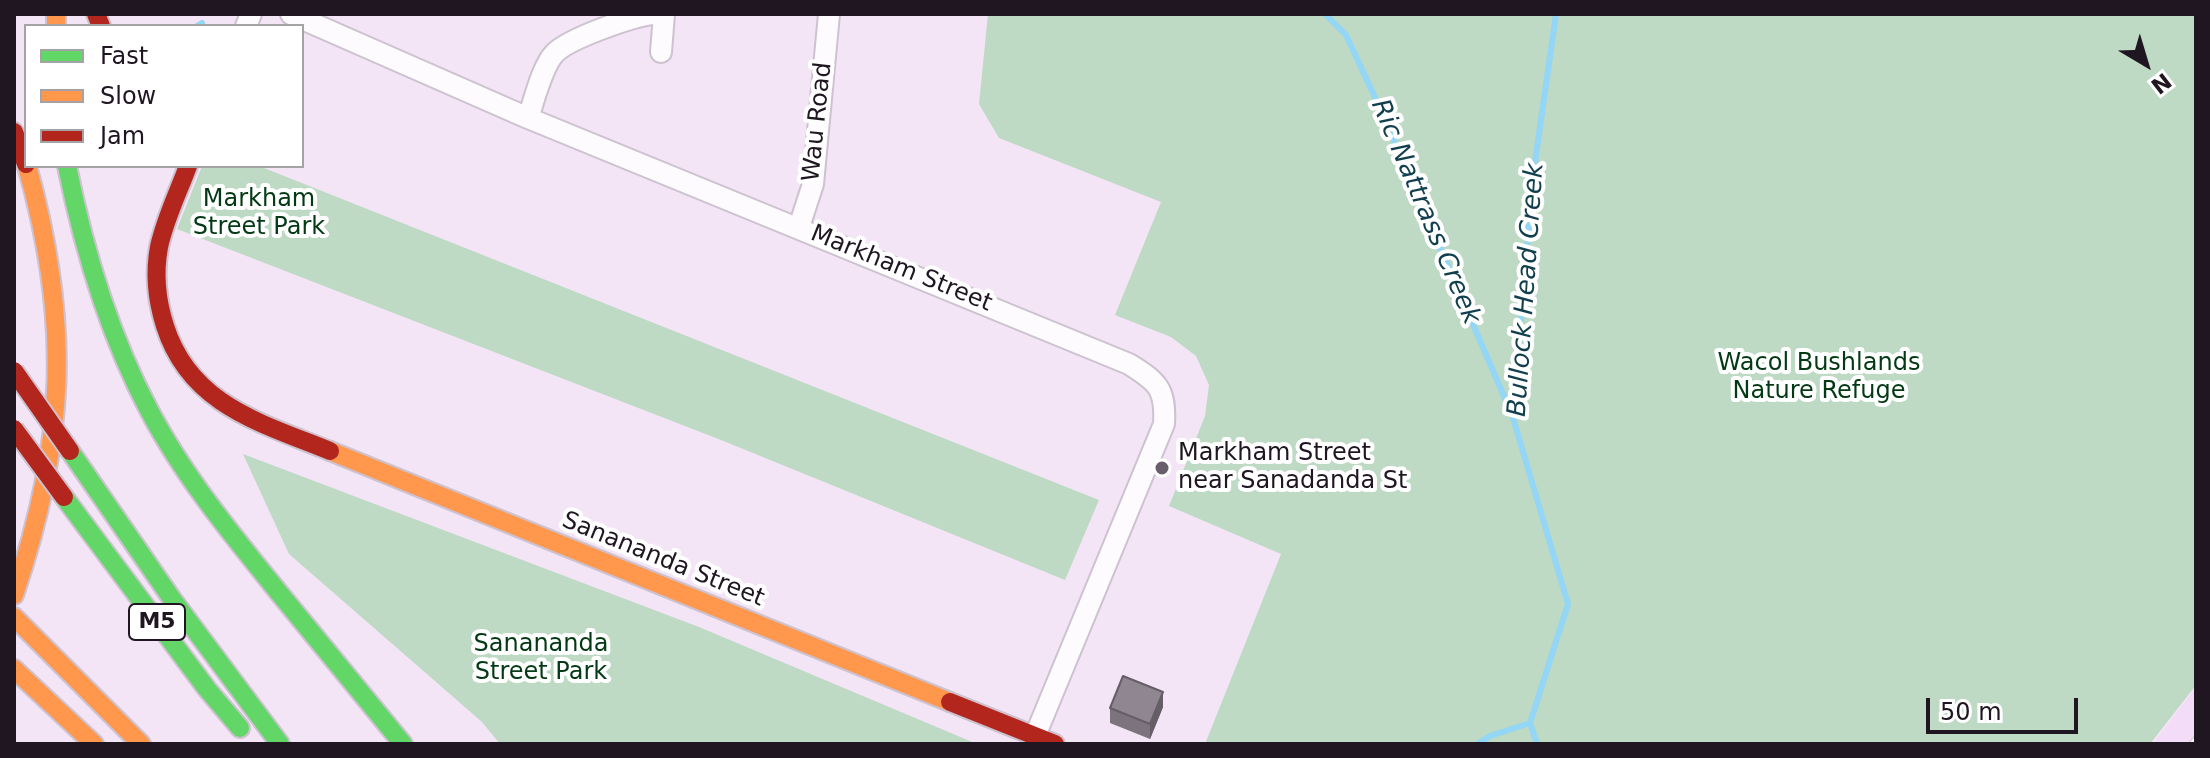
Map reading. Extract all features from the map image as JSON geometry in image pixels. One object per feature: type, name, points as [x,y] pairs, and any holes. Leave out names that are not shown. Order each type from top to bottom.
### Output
[{"type":"main road","points":[[14,132],[24,160]]},
{"type":"main road","points":[[14,595],[38,524],[52,451],[59,355],[57,296],[51,259],[27,168]]},
{"type":"main road","points":[[67,168],[92,273],[129,371],[152,415],[232,535],[403,744]]},
{"type":"main road","name":"Sanananda Street","points":[[187,168],[157,260],[158,301],[178,357],[208,393],[253,420],[1055,744]]},
{"type":"main road","points":[[14,371],[172,599],[280,744]]},
{"type":"main road","name":"M5","points":[[14,429],[207,689],[253,744]]},
{"type":"main road","points":[[20,623],[141,744]]},
{"type":"main road","points":[[14,669],[94,744]]},
{"type":"street","name":"Markham Street","points":[[291,14],[528,118],[1129,364],[1155,379],[1165,401],[1164,424],[1035,736]]},
{"type":"street","points":[[528,118],[554,53],[582,38],[625,21],[659,14],[661,52]]},
{"type":"street","name":"Wau Road","points":[[799,227],[813,184],[829,14]]},
{"type":"shaded area","points":[[2196,687],[2196,744],[2153,744]]},
{"type":"green space","name":"Wacol Bushlands Nature Refuge","points":[[988,14],[2196,14],[2196,685],[2150,744],[1205,744],[1281,554],[1169,506],[1205,416],[1209,385],[1196,356],[1171,337],[1115,315],[1161,202],[999,138],[979,104]]},
{"type":"green space","name":"Markham Street Park","points":[[201,168],[264,168],[1099,500],[1065,580],[721,440],[177,229]]},
{"type":"green space","name":"Sanananda Street Park","points":[[243,454],[699,627],[977,744],[500,744],[482,722],[289,554]]},
{"type":"building","points":[[1123,676],[1163,692],[1150,724],[1110,708]]},
{"type":"waterway","name":"Ric Nattrass Creek","points":[[1325,14],[1346,35],[1512,415]]},
{"type":"waterway","name":"Bullock Head Creek","points":[[1537,744],[1530,723],[1568,604],[1513,418],[1533,176],[1556,14]]},
{"type":"waterway","points":[[1477,744],[1490,736],[1530,723]]},
{"type":"railway","points":[[2193,744],[2196,740]]},
{"type":"traffic: fast","points":[[67,168],[81,229],[110,323],[150,412],[194,483],[227,528],[403,744]]},
{"type":"traffic: fast","points":[[70,451],[172,599],[280,744]]},
{"type":"traffic: fast","points":[[64,497],[207,689],[240,728]]},
{"type":"traffic: slow","points":[[56,14],[56,24]]},
{"type":"traffic: slow","points":[[14,595],[44,485],[53,433],[56,381],[56,330],[51,277],[27,168]]},
{"type":"traffic: slow","points":[[330,451],[950,702]]},
{"type":"traffic: slow","points":[[14,617],[141,744]]},
{"type":"traffic: slow","points":[[14,669],[94,744]]},
{"type":"traffic: jam","points":[[96,14],[100,24]]},
{"type":"traffic: jam","points":[[14,132],[24,159]]},
{"type":"traffic: jam","points":[[187,168],[165,226],[157,267],[160,307],[176,353],[192,375],[231,408],[330,451]]},
{"type":"traffic: jam","points":[[14,371],[70,451]]},
{"type":"traffic: jam","points":[[14,429],[64,497]]},
{"type":"traffic: jam","points":[[950,702],[1055,744]]},
{"type":"place","name":"Markham Street near Sanadanda St","points":[[1162,468]]}]
